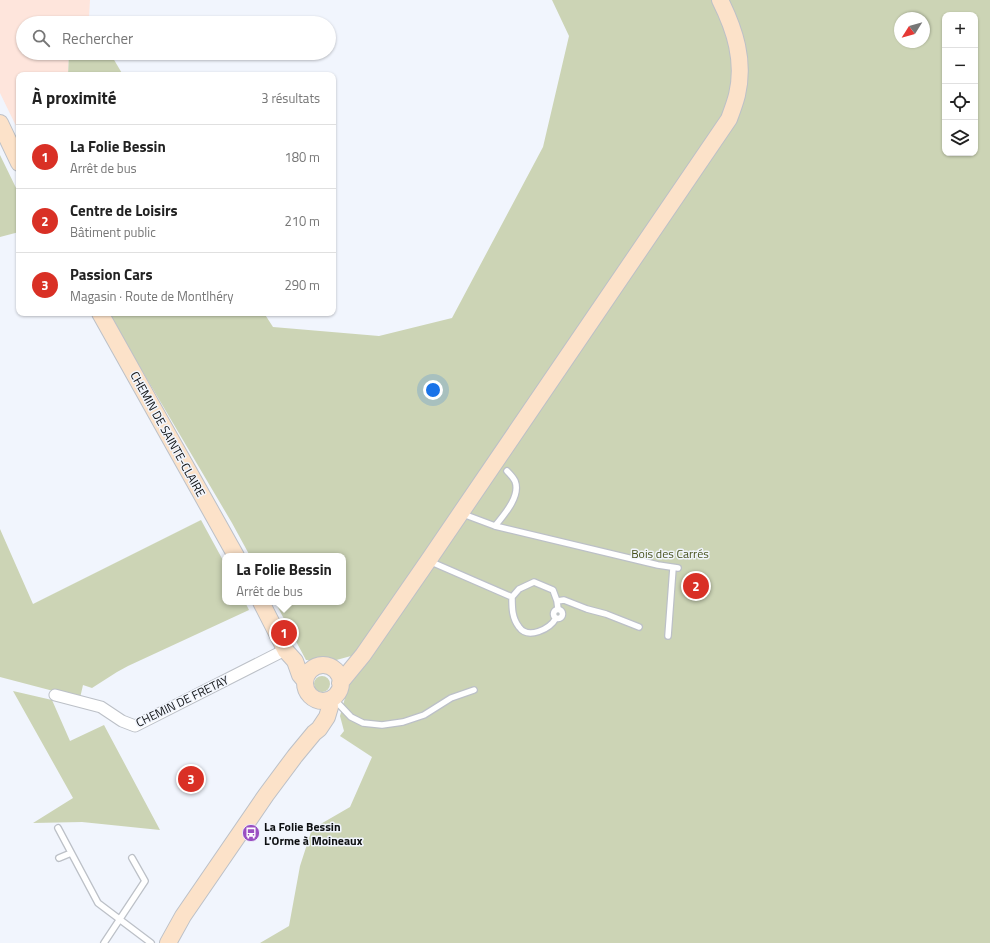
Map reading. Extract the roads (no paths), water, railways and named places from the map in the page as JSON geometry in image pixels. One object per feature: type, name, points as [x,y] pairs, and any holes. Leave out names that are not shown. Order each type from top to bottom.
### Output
[{"type":"main road","points":[[340,683],[363,655],[428,561],[730,119],[737,94],[740,68],[739,53],[734,33],[720,0]]},
{"type":"main road","points":[[0,123],[16,157]]},
{"type":"main road","name":"CHEMIN DE SAINTE-CLAIRE","points":[[102,316],[234,553]]},
{"type":"main road","points":[[263,605],[300,675],[305,681]]},
{"type":"main road","points":[[290,656],[323,667],[334,670],[337,673],[340,678],[340,689],[337,694],[326,699],[312,697],[307,691],[305,681],[309,672],[323,667],[340,666],[363,655]]},
{"type":"main road","points":[[168,943],[183,916],[268,792],[327,717],[330,707],[326,699]]},
{"type":"main road","points":[[160,943],[183,916]]},
{"type":"street","name":"CHEMIN DE FRETAY","points":[[55,695],[101,707],[122,721],[134,726],[279,653],[290,656]]},
{"type":"lane","points":[[495,526],[515,496],[516,486],[514,480],[507,471]]},
{"type":"lane","points":[[460,513],[495,526],[676,568],[668,636]]},
{"type":"lane","points":[[428,561],[512,597]]},
{"type":"lane","points":[[534,582],[553,590],[558,609],[561,611],[562,616],[560,618],[556,618],[549,626],[539,632],[525,633],[519,628],[512,613],[512,597],[519,589],[534,582]]},
{"type":"lane","points":[[557,601],[564,600],[639,627]]},
{"type":"lane","points":[[326,699],[351,717],[363,722],[382,725],[403,722],[424,715],[451,698],[474,690]]},
{"type":"lane","points":[[58,828],[98,903],[151,943]]},
{"type":"lane","points":[[59,858],[71,853]]},
{"type":"lane","points":[[104,943],[145,881],[132,858]]},
{"type":"place","name":"Centre de Loisirs","points":[[696,586]]},
{"type":"place","name":"La Folie Bessin","points":[[284,633]]},
{"type":"place","name":"Passion Cars","points":[[191,779]]},
{"type":"place","name":"La Folie Bessin L'Orme à Moineaux","points":[[251,833]]},
{"type":"park label","name":"Bois des Carrés","points":[[670,553]]}]
